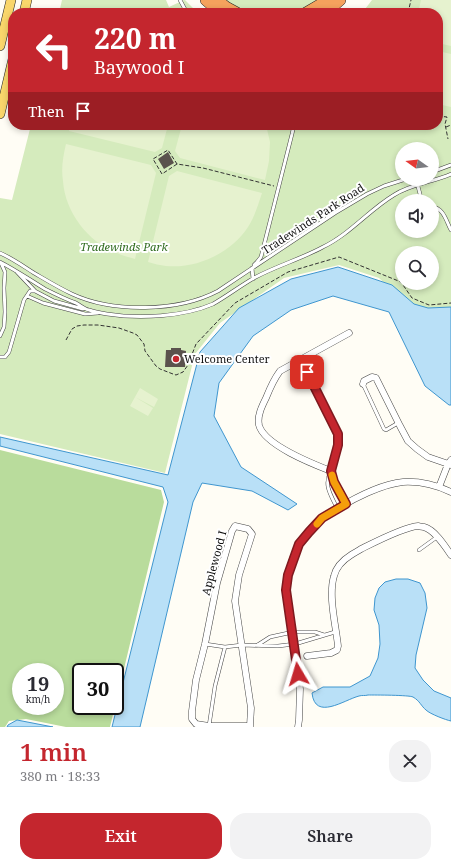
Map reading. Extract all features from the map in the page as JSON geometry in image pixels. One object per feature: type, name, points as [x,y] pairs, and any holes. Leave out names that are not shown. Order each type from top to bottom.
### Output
[{"type":"highway","points":[[206,0],[215,8]]},
{"type":"highway","points":[[217,0],[228,8]]},
{"type":"highway","points":[[314,8],[328,0]]},
{"type":"highway","points":[[331,8],[340,0]]},
{"type":"main road","points":[[0,46],[8,13]]},
{"type":"main road","points":[[0,114],[8,80]]},
{"type":"street","points":[[301,360],[338,434],[338,445],[331,471],[309,463],[275,444],[264,435],[259,426],[258,417],[274,378],[280,370],[349,333]]},
{"type":"street","points":[[363,384],[364,381],[372,377],[376,378],[408,441],[428,457],[450,463],[439,487]]},
{"type":"street","points":[[298,727],[300,689],[295,644],[286,590],[288,575],[299,544],[322,518],[346,504],[385,487],[403,482],[421,483],[432,484],[451,491]]},
{"type":"street","name":"Applewood I","points":[[236,526],[248,528],[252,534],[239,575],[235,601],[251,708],[250,726],[209,727],[196,724],[192,719],[196,680],[205,644],[217,583],[232,531],[236,526]]},
{"type":"street","points":[[307,656],[331,653],[337,650],[338,646],[332,601],[332,587],[334,576],[340,564],[350,555],[377,541],[418,526],[425,527],[431,531],[451,555]]},
{"type":"lane","name":"Tradewinds Park Road","points":[[245,274],[258,262],[261,257],[293,130]]},
{"type":"lane","points":[[439,169],[451,165]]},
{"type":"lane","name":"Tradewinds Park Road","points":[[439,178],[451,174]]},
{"type":"lane","name":"Tradewinds Park Road","points":[[0,253],[10,257],[73,294],[90,300],[116,306],[168,306],[200,299],[210,295],[245,274],[335,213],[367,194],[395,182]]},
{"type":"lane","name":"Tradewinds Park Road","points":[[14,270],[35,291],[54,301],[90,311],[122,316],[143,316],[188,312],[213,304],[253,278],[323,247],[343,236],[382,203],[395,194],[415,186]]},
{"type":"lane","points":[[439,210],[444,214],[451,230]]},
{"type":"lane","name":"Tradewinds Park Road","points":[[0,262],[44,288],[90,311]]},
{"type":"lane","points":[[0,262],[5,272],[4,288],[6,312],[4,327],[0,336]]},
{"type":"lane","points":[[252,268],[253,278]]},
{"type":"lane","points":[[0,357],[5,357],[9,352],[24,300],[30,291],[35,291]]},
{"type":"lane","points":[[70,301],[73,294]]},
{"type":"lane","points":[[27,296],[43,303],[85,314],[104,313]]},
{"type":"lane","points":[[363,384],[384,429],[386,430],[398,423]]},
{"type":"lane","points":[[331,471],[334,482],[346,504]]},
{"type":"lane","points":[[331,471],[328,476],[328,491],[337,509]]},
{"type":"lane","points":[[420,550],[437,537]]},
{"type":"lane","points":[[205,644],[225,647],[242,645],[278,646],[295,644],[336,631]]},
{"type":"lane","points":[[256,646],[270,637],[293,632],[315,632],[324,635]]},
{"type":"lane","points":[[209,727],[215,686],[225,647]]},
{"type":"path","points":[[443,117],[447,118],[445,124],[448,139]]},
{"type":"path","points":[[446,127],[451,125]]},
{"type":"path","points":[[177,164],[168,150],[153,159],[162,174],[177,164],[203,168],[279,187]]},
{"type":"path","points":[[66,340],[72,329],[77,326],[84,325],[119,328],[133,332],[144,344],[145,351],[156,366],[176,375],[183,372],[188,366],[196,344],[235,303],[288,272],[339,257],[401,282],[412,298],[428,305],[451,303]]},
{"type":"green space","points":[[62,0],[166,0],[169,7],[185,0],[193,8],[60,8]]},
{"type":"green space","points":[[220,0],[324,0],[310,8],[232,8]]},
{"type":"green space","name":"Tradewinds Park","points":[[372,0],[451,0],[451,307],[415,307],[398,296],[379,278],[339,265],[284,278],[220,323],[195,354],[165,473],[0,434],[0,198],[12,200],[30,130],[443,130],[443,8],[366,8]]},
{"type":"green space","points":[[421,0],[451,0],[451,46],[443,44],[443,8],[419,8]]},
{"type":"green space","points":[[443,52],[451,54],[451,107],[443,105]]},
{"type":"green space","points":[[167,130],[162,148],[155,152],[69,131]]},
{"type":"green space","points":[[181,130],[267,130],[270,142],[269,161],[265,180],[180,158],[175,151]]},
{"type":"green space","points":[[66,144],[151,165],[156,173],[135,259],[106,248],[88,234],[73,215],[68,204],[62,176]]},
{"type":"green space","points":[[177,171],[262,193],[248,227],[241,236],[223,252],[201,262],[190,265],[166,266],[148,262],[169,176]]},
{"type":"green space","points":[[140,388],[158,399],[154,407],[135,397]]},
{"type":"green space","points":[[135,397],[153,408],[148,416],[130,406]]},
{"type":"green space","points":[[0,450],[161,490],[164,502],[124,669],[124,663],[72,663],[72,715],[113,715],[110,727],[66,727],[26,719],[9,721],[5,727],[0,727]]},
{"type":"water","points":[[338,267],[392,285],[395,288],[395,290],[398,290],[414,304],[428,308],[451,307],[451,405],[425,386],[389,312],[333,296],[291,310],[253,336],[219,383],[214,416],[241,467],[297,504],[288,510],[252,491],[202,483],[193,502],[140,727],[112,727],[115,715],[124,715],[124,679],[168,502],[163,487],[0,446],[0,437],[168,475],[200,352],[239,308],[291,279]]},
{"type":"water","points":[[396,579],[408,579],[420,583],[425,593],[427,608],[416,655],[415,668],[423,680],[434,691],[451,698],[451,721],[428,712],[417,700],[410,696],[368,695],[324,707],[318,706],[314,701],[312,693],[323,687],[350,687],[370,676],[378,658],[380,644],[379,625],[374,610],[375,598],[379,588],[385,582]]},
{"type":"water","points":[[17,720],[53,727],[7,727]]},
{"type":"building","points":[[168,152],[174,163],[164,169],[158,159]]},
{"type":"building","name":"Welcome Center","points":[[171,348],[181,348],[181,350],[186,351],[185,367],[165,367],[166,350],[171,350]]},
{"type":"slow traffic","points":[[317,524],[322,518],[346,504],[334,482],[332,475]]},
{"type":"place","name":"Welcome Center","points":[[176,359]]},
{"type":"route","points":[[298,674],[295,644],[286,590],[288,575],[299,544],[322,518],[346,504],[334,482],[331,471],[338,445],[338,434],[307,372]]}]
